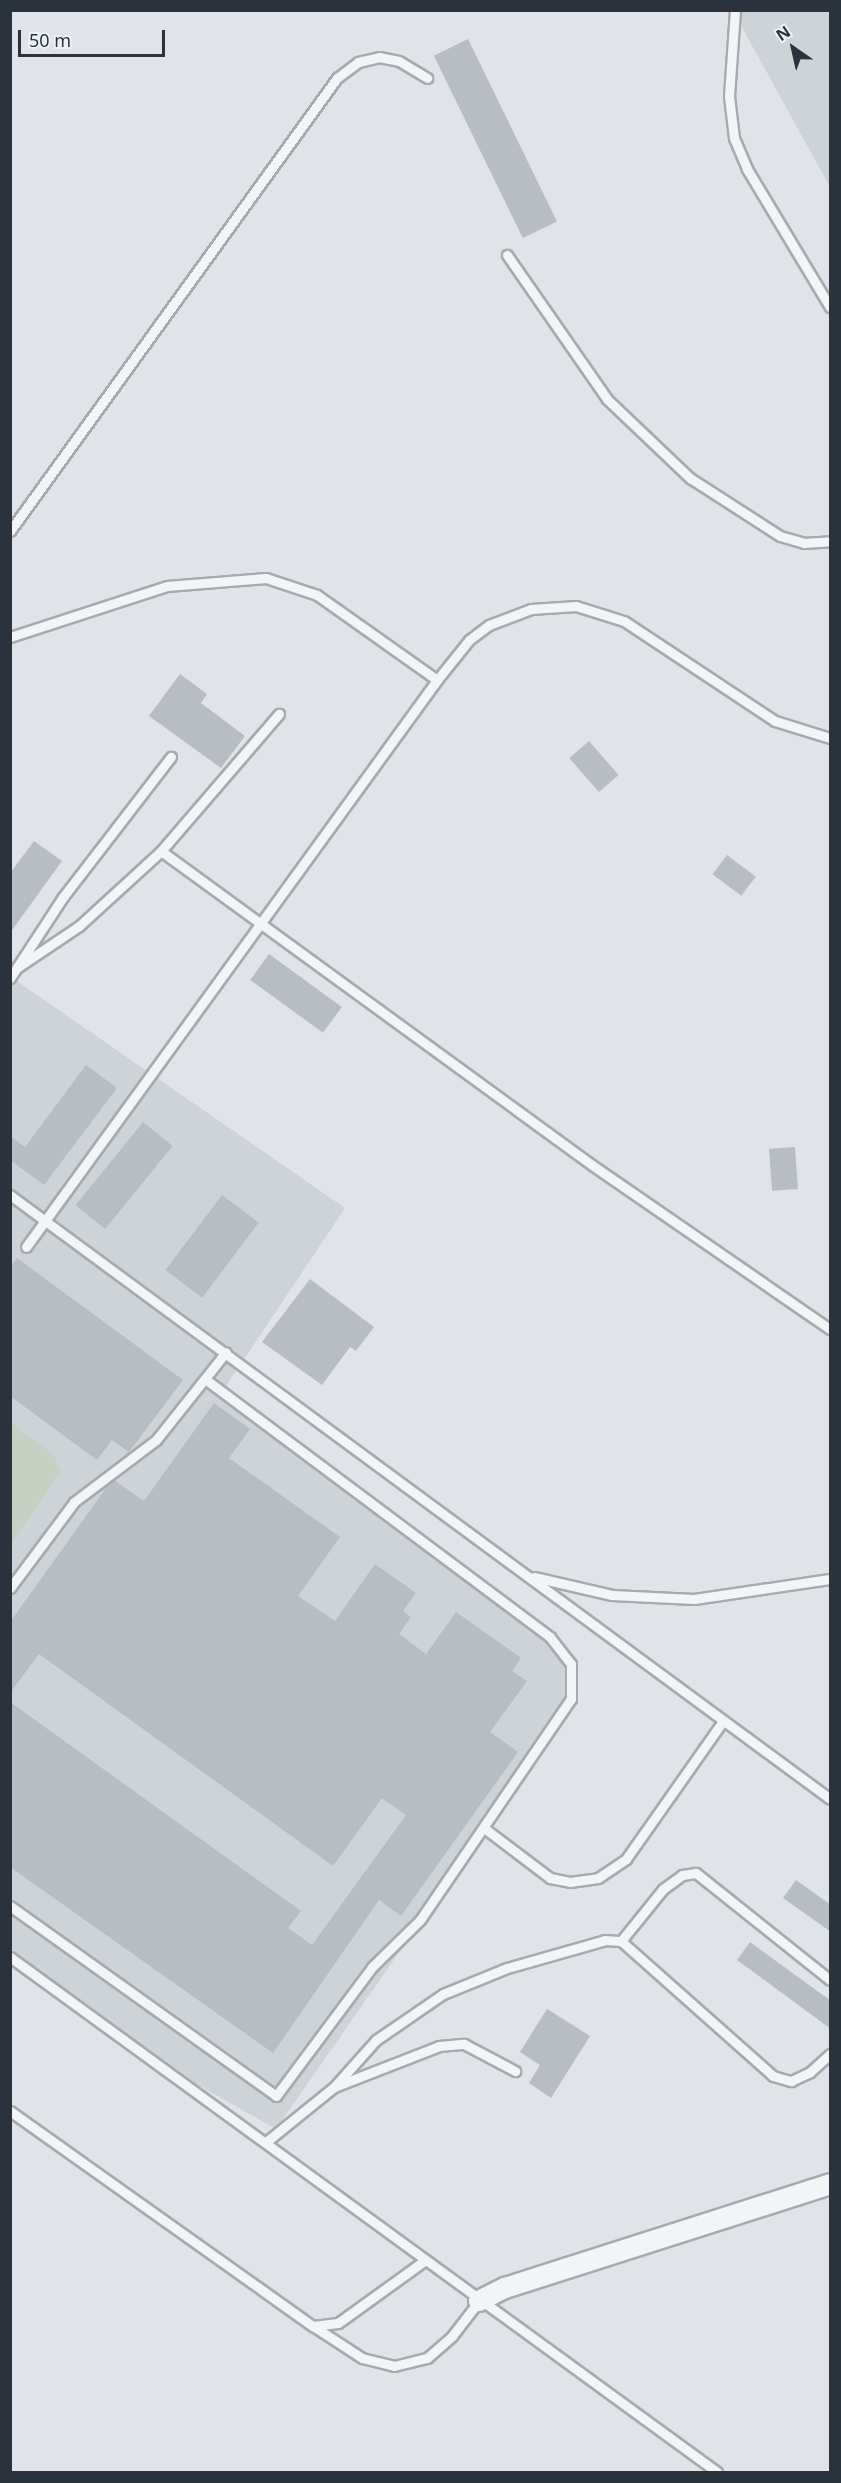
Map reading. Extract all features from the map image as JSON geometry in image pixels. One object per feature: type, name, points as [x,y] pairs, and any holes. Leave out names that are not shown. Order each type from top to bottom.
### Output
[{"type":"street","points":[[480,2301],[505,2288],[831,2184]]},
{"type":"lane","points":[[735,10],[729,96],[734,138],[747,169],[831,307]]},
{"type":"lane","points":[[10,531],[337,78],[357,62],[379,57],[399,61],[427,78]]},
{"type":"lane","points":[[507,255],[608,399],[690,478],[780,536],[804,543],[831,541]]},
{"type":"lane","points":[[10,637],[158,588],[228,578],[266,578],[317,595],[437,680]]},
{"type":"lane","points":[[26,1247],[437,680],[469,640],[489,625],[531,609],[576,606],[624,621],[775,721],[831,738]]},
{"type":"lane","points":[[18,967],[80,926],[161,851],[279,714]]},
{"type":"lane","points":[[10,978],[73,883],[171,757]]},
{"type":"lane","points":[[161,851],[263,922],[592,1165],[831,1329]]},
{"type":"lane","points":[[10,1195],[831,1799]]},
{"type":"lane","points":[[10,1588],[74,1502],[156,1440],[226,1352]]},
{"type":"lane","points":[[10,1906],[276,2097],[367,1974],[420,1920],[567,1709],[574,1683],[566,1655],[550,1637],[206,1380]]},
{"type":"lane","points":[[522,1573],[596,1593],[668,1598],[712,1597],[831,1579]]},
{"type":"lane","points":[[484,1828],[550,1878],[570,1882],[598,1878],[632,1852],[723,1721]]},
{"type":"lane","points":[[266,2142],[334,2087],[376,2040],[443,1994],[580,1945],[621,1941],[663,1888],[682,1875],[696,1873],[831,1980]]},
{"type":"lane","points":[[621,1941],[773,2076],[791,2081],[810,2072],[831,2055]]},
{"type":"lane","points":[[10,1958],[717,2472]]},
{"type":"lane","points":[[334,2087],[450,2044],[464,2044],[515,2071]]},
{"type":"lane","points":[[10,2111],[313,2326],[362,2358],[394,2366],[427,2358],[452,2336],[480,2301]]},
{"type":"lane","points":[[313,2326],[338,2323],[424,2261]]},
{"type":"shaded area","points":[[733,11],[830,11],[830,187]]},
{"type":"shaded area","points":[[11,977],[345,1208],[222,1392],[560,1647],[574,1683],[560,1721],[276,2129],[184,2077],[11,1949]]},
{"type":"green space","points":[[11,1423],[53,1454],[61,1472],[11,1543]]},
{"type":"building","points":[[468,39],[557,221],[523,238],[434,56]]},
{"type":"building","points":[[180,674],[207,694],[201,703],[245,736],[221,768],[149,716]]},
{"type":"building","points":[[589,741],[619,775],[599,792],[569,758]]},
{"type":"building","points":[[34,841],[62,861],[10,933],[10,873]]},
{"type":"building","points":[[727,855],[756,877],[741,896],[713,874]]},
{"type":"building","points":[[269,954],[342,1007],[323,1033],[250,980]]},
{"type":"building","points":[[86,1065],[117,1088],[44,1185],[10,1160],[10,1136],[25,1147]]},
{"type":"building","points":[[143,1122],[173,1146],[105,1229],[76,1205]]},
{"type":"building","points":[[795,1147],[798,1189],[772,1191],[769,1149]]},
{"type":"building","points":[[222,1195],[259,1223],[202,1298],[165,1270]]},
{"type":"building","points":[[17,1258],[183,1380],[129,1452],[112,1440],[97,1460],[10,1396],[10,1267]]},
{"type":"building","points":[[310,1279],[374,1327],[356,1351],[350,1347],[322,1385],[262,1342]]},
{"type":"building","points":[[214,1403],[250,1429],[229,1458],[340,1537],[298,1596],[335,1621],[375,1564],[416,1593],[403,1611],[411,1617],[399,1634],[426,1654],[456,1612],[521,1658],[512,1671],[527,1681],[490,1732],[518,1752],[401,1916],[379,1900],[273,2053],[10,1867],[10,1702],[301,1911],[288,1928],[312,1945],[406,1815],[382,1798],[333,1866],[39,1654],[10,1693],[10,1622],[109,1484],[114,1480],[144,1501]]},
{"type":"building","points":[[796,1880],[831,1905],[831,1932],[783,1898]]},
{"type":"building","points":[[750,1942],[831,2001],[831,2029],[737,1960]]},
{"type":"building","points":[[547,2009],[590,2036],[551,2098],[529,2083],[540,2065],[520,2052]]}]
